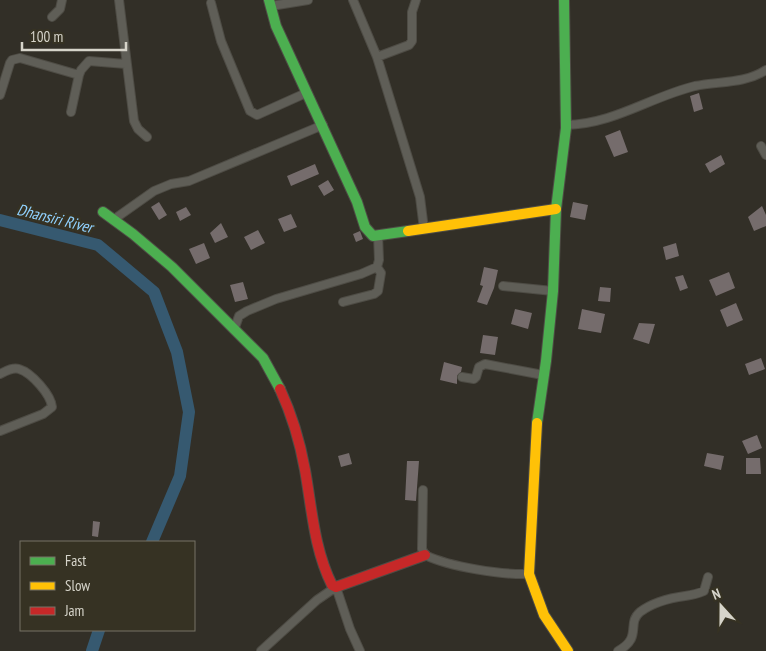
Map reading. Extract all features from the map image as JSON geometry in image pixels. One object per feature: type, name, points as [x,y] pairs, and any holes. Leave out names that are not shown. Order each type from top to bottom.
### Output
[{"type":"street","points":[[52,17],[60,9],[62,0]]},
{"type":"street","points":[[119,0],[134,121],[138,129],[147,137]]},
{"type":"street","points":[[308,0],[270,3],[276,26],[357,202],[365,227],[373,236],[556,209]]},
{"type":"street","points":[[353,0],[377,57],[420,196],[424,229]]},
{"type":"street","points":[[377,57],[409,45],[412,41],[412,12],[416,0]]},
{"type":"street","points":[[564,0],[566,125],[556,209],[553,290],[537,424],[529,574],[544,615],[568,651]]},
{"type":"street","points":[[210,3],[221,41],[250,111],[257,114],[306,93]]},
{"type":"street","points":[[0,95],[10,63],[16,59],[20,58],[79,75]]},
{"type":"street","points":[[71,112],[79,75],[89,62],[126,64]]},
{"type":"street","points":[[566,125],[598,122],[694,87],[749,79],[766,70]]},
{"type":"street","points":[[113,220],[148,195],[168,185],[190,181],[323,126]]},
{"type":"street","points":[[761,146],[766,155]]},
{"type":"street","points":[[103,212],[172,267],[263,358],[279,388],[298,445],[324,567],[332,585],[336,587],[350,629],[360,651]]},
{"type":"street","points":[[342,302],[374,294],[378,291],[380,273],[378,266],[378,235]]},
{"type":"street","points":[[234,330],[239,316],[247,311],[276,299],[361,274],[378,266]]},
{"type":"street","points":[[502,286],[553,290]]},
{"type":"street","points":[[462,377],[474,379],[479,367],[485,364],[544,375]]},
{"type":"street","points":[[0,374],[13,368],[18,368],[27,373],[48,394],[52,402],[52,407],[43,414],[0,431]]},
{"type":"street","points":[[423,490],[422,549],[425,555],[449,564],[513,575],[529,574]]},
{"type":"street","points":[[261,651],[317,600],[336,587],[399,566],[425,555]]},
{"type":"street","points":[[618,651],[630,642],[633,636],[635,619],[639,614],[648,607],[666,600],[698,594],[704,591],[708,577]]},
{"type":"building","points":[[699,93],[703,109],[694,112],[690,96]]},
{"type":"building","points":[[620,130],[628,152],[614,157],[605,136]]},
{"type":"building","points":[[721,155],[725,164],[710,173],[705,164]]},
{"type":"building","points":[[315,164],[319,174],[291,186],[287,176]]},
{"type":"building","points":[[328,180],[334,190],[324,196],[318,186]]},
{"type":"building","points":[[159,202],[167,215],[159,220],[151,207]]},
{"type":"building","points":[[573,202],[588,205],[585,220],[570,217]]},
{"type":"building","points":[[762,206],[766,215],[766,226],[754,231],[748,217]]},
{"type":"building","points":[[186,207],[191,215],[180,221],[176,212]]},
{"type":"building","points":[[291,214],[297,227],[284,232],[278,219]]},
{"type":"building","points":[[221,223],[228,237],[215,243],[210,233]]},
{"type":"building","points":[[258,230],[265,243],[251,250],[244,237]]},
{"type":"building","points":[[360,231],[363,239],[356,242],[353,234]]},
{"type":"building","points":[[204,243],[210,258],[196,264],[189,249]]},
{"type":"building","points":[[676,243],[679,256],[666,260],[663,247]]},
{"type":"building","points":[[484,267],[498,270],[494,288],[487,305],[477,302],[483,286],[480,285]]},
{"type":"building","points":[[729,272],[735,288],[716,296],[709,280]]},
{"type":"building","points":[[683,275],[688,288],[680,291],[675,277]]},
{"type":"building","points":[[243,282],[248,299],[235,302],[230,285]]},
{"type":"building","points":[[600,287],[611,288],[610,302],[598,301]]},
{"type":"building","points":[[736,303],[743,320],[727,327],[720,310]]},
{"type":"building","points":[[515,309],[532,313],[528,329],[511,324]]},
{"type":"building","points":[[582,309],[605,314],[601,333],[578,329]]},
{"type":"building","points":[[639,323],[655,324],[649,344],[633,339]]},
{"type":"building","points":[[483,335],[498,337],[495,355],[480,353]]},
{"type":"building","points":[[761,358],[765,369],[749,375],[745,364]]},
{"type":"building","points":[[444,362],[462,367],[461,372],[457,376],[457,384],[440,380]]},
{"type":"building","points":[[757,435],[762,448],[748,454],[742,441]]},
{"type":"building","points":[[349,453],[352,464],[341,467],[338,456]]},
{"type":"building","points":[[707,453],[724,456],[721,470],[704,466]]},
{"type":"building","points":[[746,458],[760,458],[761,474],[746,474]]},
{"type":"building","points":[[407,461],[419,461],[416,501],[405,500]]},
{"type":"building","points":[[93,521],[100,522],[98,537],[92,536]]},
{"type":"waterway","name":"Dhansiri River","points":[[0,220],[98,245],[154,292],[177,352],[189,412],[180,476],[152,541]]},
{"type":"waterway","name":"Dhansiri River","points":[[92,651],[99,631]]},
{"type":"traffic: fast","points":[[269,0],[276,26],[357,202],[365,227],[373,236],[408,231]]},
{"type":"traffic: fast","points":[[537,423],[553,291],[556,209],[566,128],[564,0]]},
{"type":"traffic: fast","points":[[103,212],[172,267],[263,358],[280,389]]},
{"type":"traffic: slow","points":[[408,231],[556,209]]},
{"type":"traffic: slow","points":[[537,423],[529,574],[544,615],[568,651]]},
{"type":"traffic: jam","points":[[280,389],[298,439],[317,543],[332,585],[336,587],[425,555]]}]
